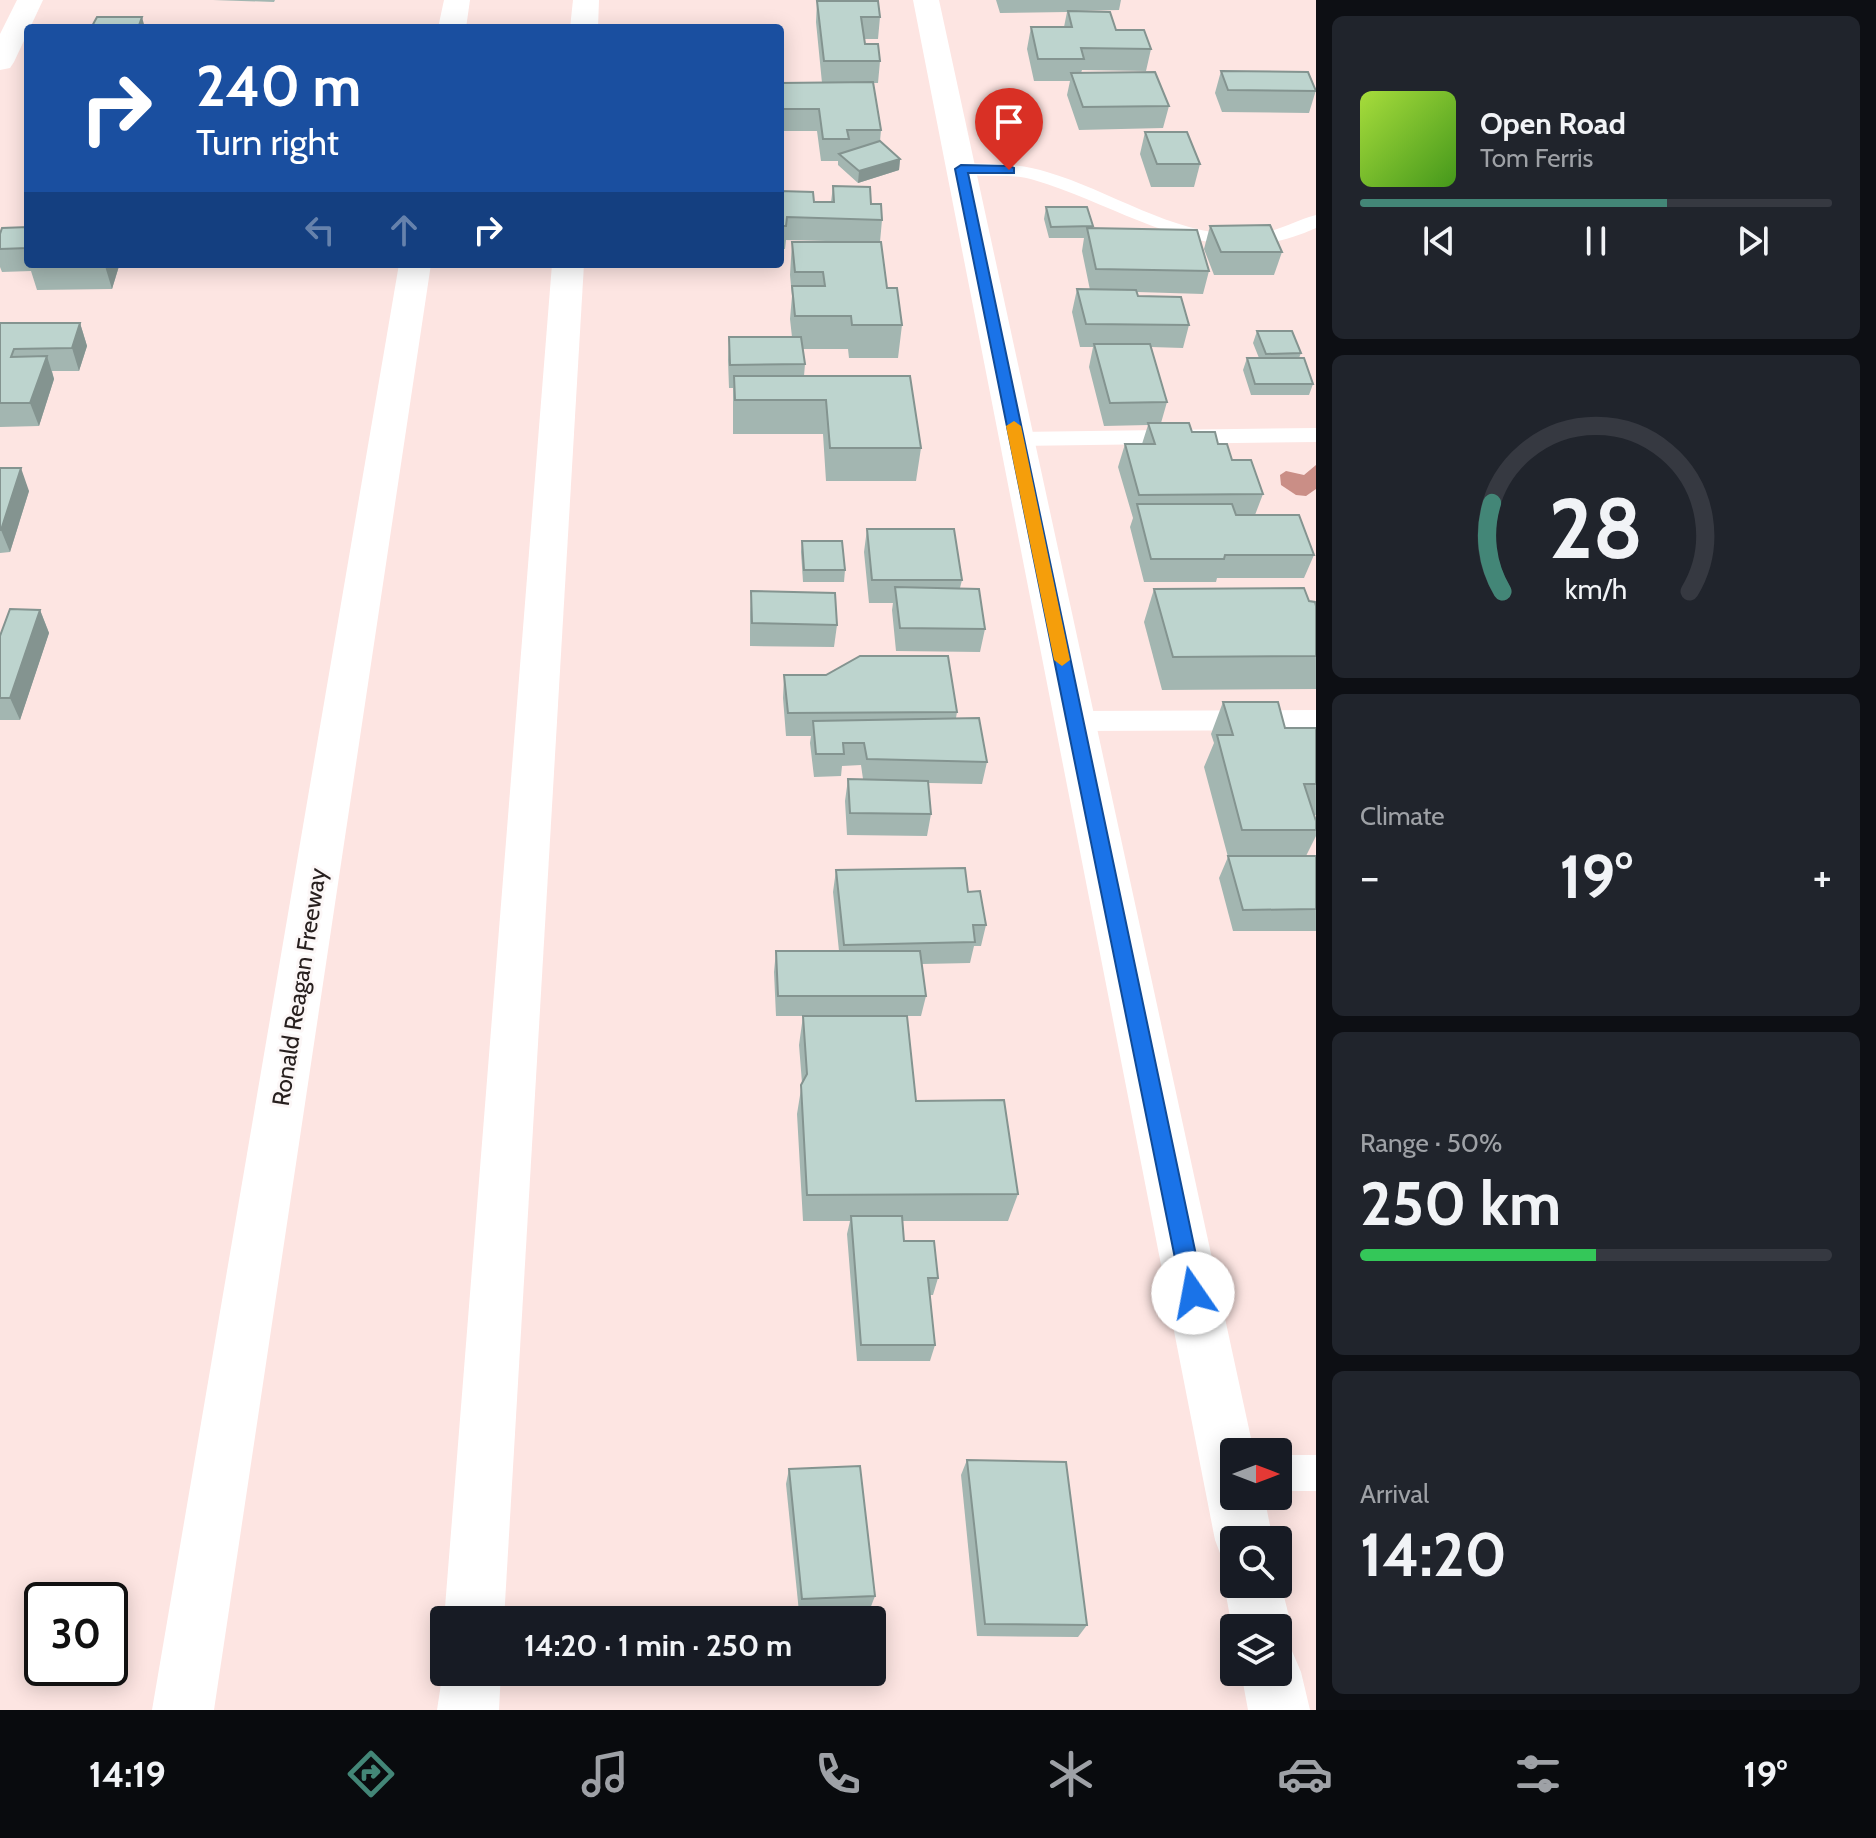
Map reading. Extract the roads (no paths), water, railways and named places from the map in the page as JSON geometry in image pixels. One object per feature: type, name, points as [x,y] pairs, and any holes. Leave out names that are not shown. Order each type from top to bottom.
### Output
[{"type":"main road","points":[[0,62],[30,0]]},
{"type":"main road","points":[[453,24],[457,0]]},
{"type":"main road","points":[[584,24],[586,0]]},
{"type":"main road","points":[[926,0],[1224,1438]]},
{"type":"main road","name":"Ronald Reagan Freeway","points":[[183,1710],[414,268]]},
{"type":"main road","points":[[475,1606],[568,268]]},
{"type":"main road","points":[[468,1710],[470,1686]]},
{"type":"main road","points":[[1274,1686],[1279,1710]]},
{"type":"lane","points":[[961,169],[1009,170],[1040,176],[1201,235],[1245,241],[1299,232],[1316,221]]},
{"type":"lane","points":[[1017,439],[1316,435]]},
{"type":"lane","points":[[1075,721],[1316,720]]},
{"type":"lane","points":[[1292,1473],[1316,1473]]}]
